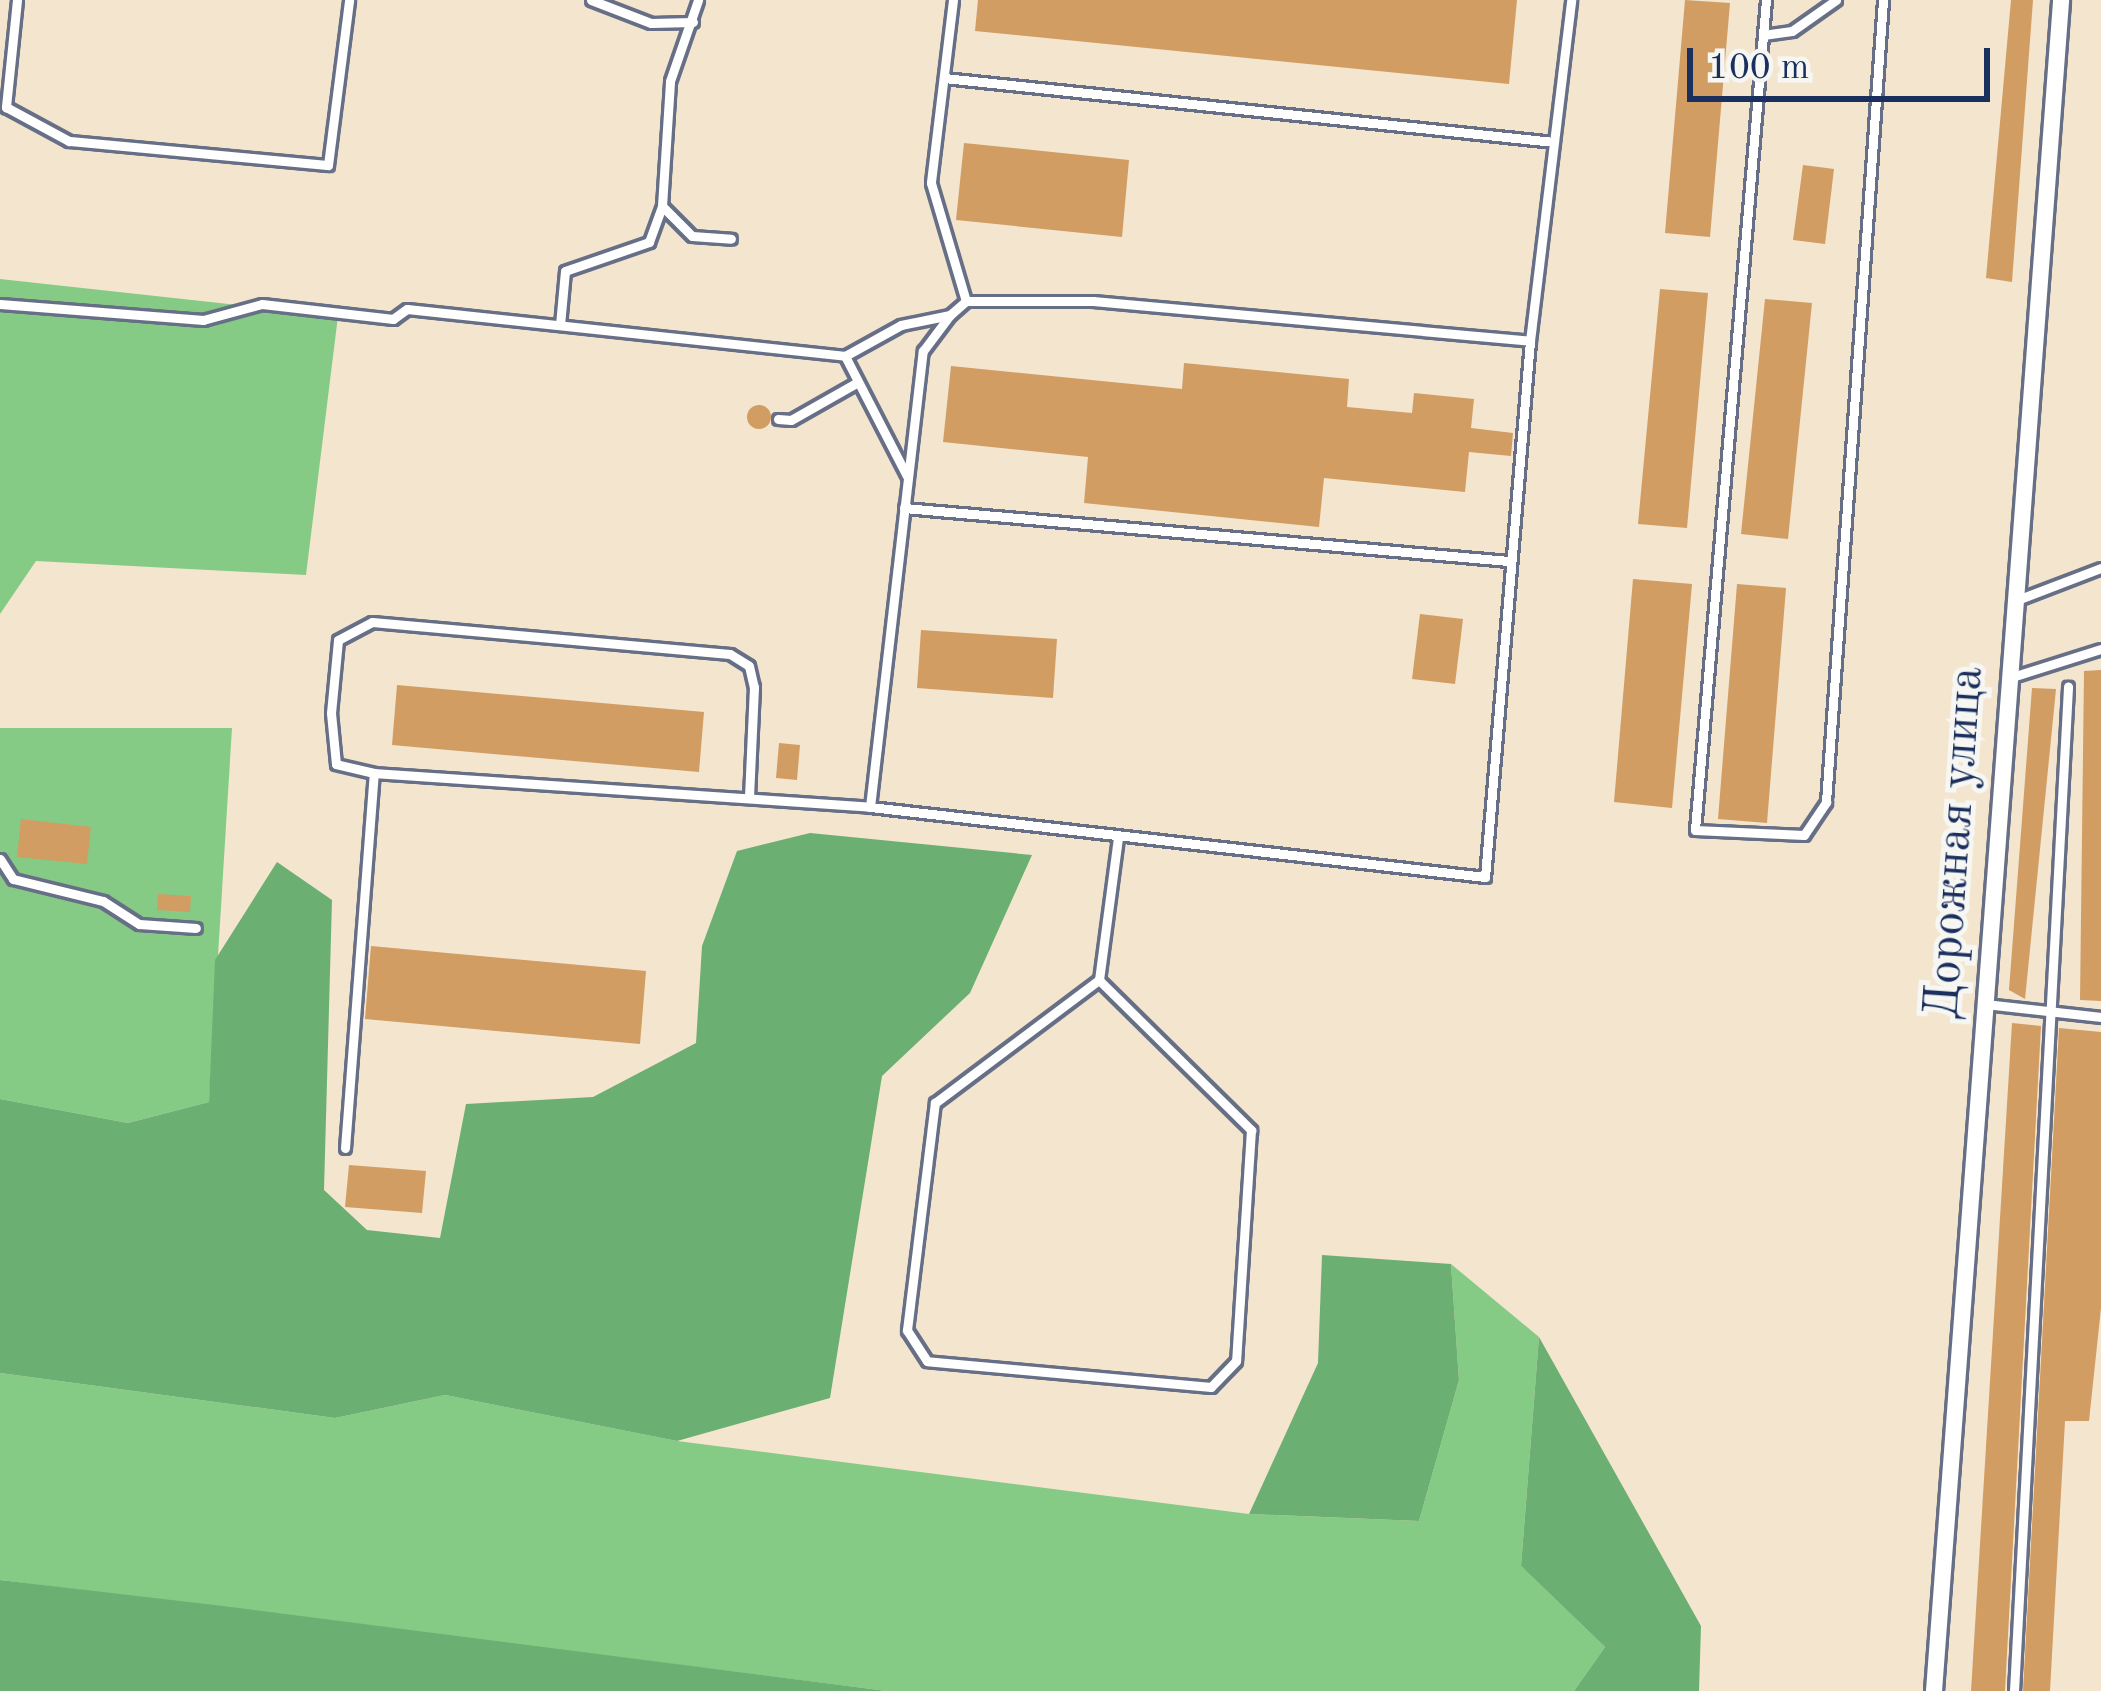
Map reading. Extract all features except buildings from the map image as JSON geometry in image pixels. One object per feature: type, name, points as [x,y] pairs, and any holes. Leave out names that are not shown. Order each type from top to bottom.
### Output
[{"type":"street","name":"Дорожная улица","points":[[1934,1691],[2011,600],[2060,0]]},
{"type":"lane","points":[[17,0],[6,107],[48,130],[69,140],[328,164],[349,0]]},
{"type":"lane","points":[[591,0],[651,23],[693,22]]},
{"type":"lane","points":[[560,326],[566,272],[649,242],[662,206],[670,81],[698,0]]},
{"type":"lane","points":[[952,0],[931,183],[966,301]]},
{"type":"lane","points":[[749,798],[754,687],[749,666],[730,654],[372,622],[338,640],[331,713],[336,764],[374,773],[870,807],[1485,877],[1530,340],[1571,0]]},
{"type":"lane","points":[[1766,0],[1695,830],[1804,835],[1826,802],[1883,0]]},
{"type":"lane","points":[[1763,34],[1792,31],[1836,0]]},
{"type":"lane","points":[[944,78],[1554,142]]},
{"type":"lane","points":[[662,206],[692,236],[731,239]]},
{"type":"lane","points":[[870,807],[922,351],[966,301],[1093,301],[1530,340]]},
{"type":"lane","points":[[0,304],[203,320],[262,304],[393,319],[407,309],[845,356],[902,325],[950,315]]},
{"type":"lane","points":[[845,356],[907,476]]},
{"type":"lane","points":[[778,419],[858,382]]},
{"type":"lane","points":[[904,508],[1509,561]]},
{"type":"lane","points":[[2011,600],[2101,568]]},
{"type":"lane","points":[[2006,678],[2101,649]]},
{"type":"lane","points":[[2014,1691],[2068,686]]},
{"type":"lane","points":[[345,1148],[374,773]]},
{"type":"lane","points":[[1099,980],[1251,1130],[1236,1361],[1211,1387],[927,1361],[907,1330],[935,1103],[1099,980],[1118,837]]},
{"type":"lane","points":[[0,860],[13,879],[103,902],[140,924],[196,928]]},
{"type":"lane","points":[[1985,1004],[2101,1017]]},
{"type":"green space","points":[[0,279],[338,316],[306,575],[36,561],[0,614]]},
{"type":"green space","points":[[0,728],[232,728],[209,1102],[128,1123],[0,1099]]},
{"type":"green space","points":[[810,833],[1032,855],[970,993],[882,1076],[830,1398],[677,1441],[445,1395],[335,1418],[0,1373],[0,1099],[128,1123],[209,1102],[215,960],[277,862],[332,900],[324,1190],[367,1230],[440,1238],[466,1104],[593,1097],[696,1043],[702,946],[737,851]]},
{"type":"green space","points":[[1322,1255],[1451,1264],[1459,1380],[1419,1521],[1249,1514],[1318,1363]]},
{"type":"green space","points":[[1451,1264],[1539,1337],[1521,1566],[1605,1647],[1574,1691],[887,1691],[0,1580],[0,1373],[335,1418],[445,1395],[677,1441],[1249,1514],[1419,1521],[1459,1380]]},
{"type":"green space","points":[[1539,1337],[1701,1626],[1699,1691],[1574,1691],[1605,1647],[1521,1566]]},
{"type":"green space","points":[[0,1580],[223,1606],[887,1691],[0,1691]]}]
